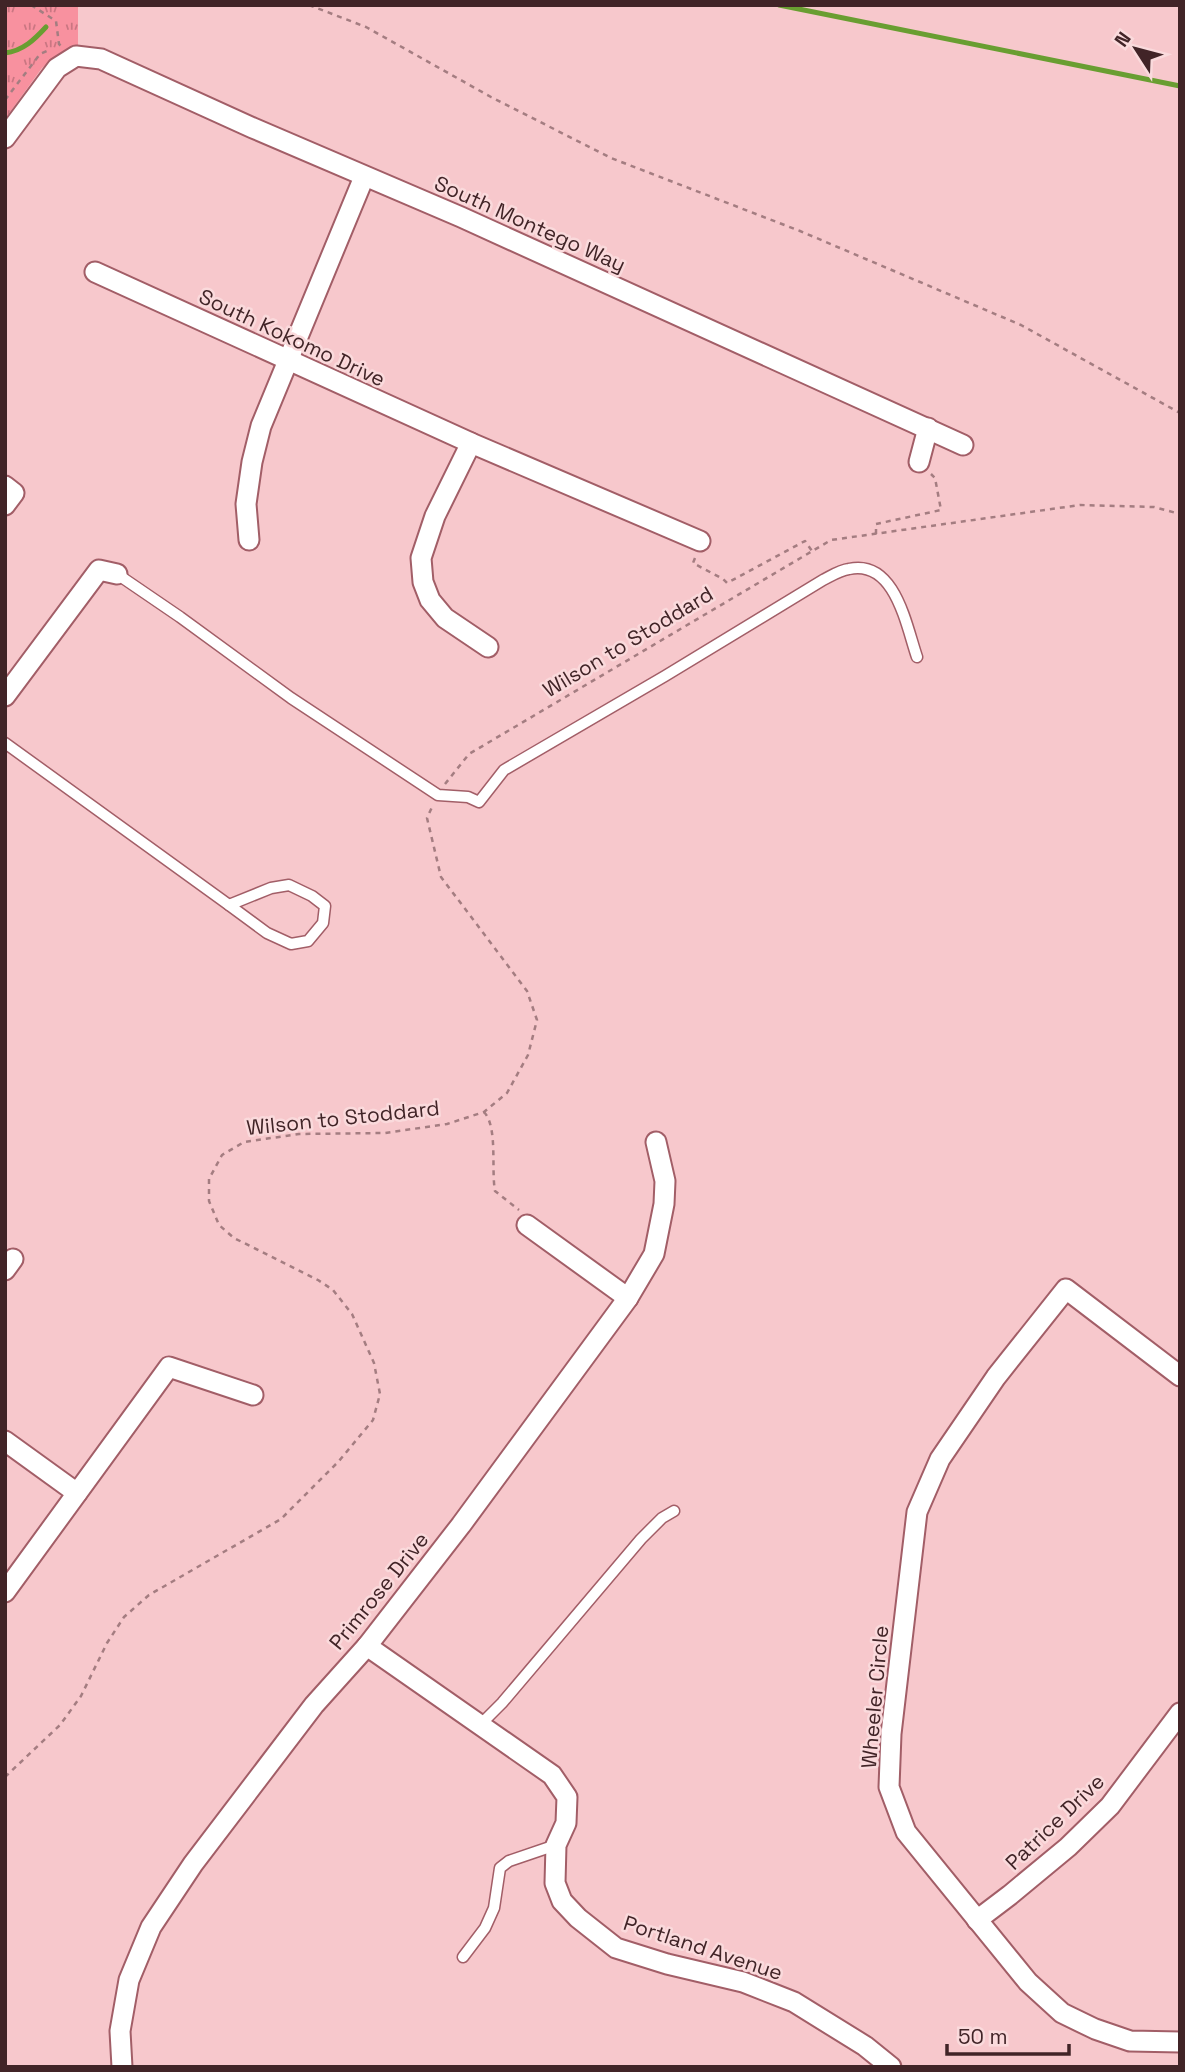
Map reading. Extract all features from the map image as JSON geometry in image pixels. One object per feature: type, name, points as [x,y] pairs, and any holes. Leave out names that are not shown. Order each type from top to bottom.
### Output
[{"type":"street","points":[[5,138],[57,68],[76,56]]},
{"type":"street","name":"South Montego Way","points":[[76,56],[101,59],[364,177],[461,217],[963,445]]},
{"type":"street","points":[[249,540],[246,503],[261,426],[364,177]]},
{"type":"street","name":"South Kokomo Drive","points":[[95,272],[288,362],[700,541]]},
{"type":"street","points":[[919,462],[928,428]]},
{"type":"street","points":[[471,443],[435,516],[421,558],[423,582],[430,600],[445,618],[488,647]]},
{"type":"street","points":[[5,486],[14,493],[5,505]]},
{"type":"street","points":[[5,696],[99,570],[117,574]]},
{"type":"street","name":"Primrose Drive","points":[[122,2067],[120,2031],[129,1980],[151,1927],[193,1864],[306,1716],[367,1646],[461,1525],[628,1298],[654,1254],[664,1204],[665,1181],[656,1142]]},
{"type":"street","points":[[527,1225],[628,1298]]},
{"type":"street","name":"Wheeler Circle","points":[[1180,1376],[1066,1289],[996,1377],[940,1459],[918,1512],[891,1734],[890,1787],[906,1832],[1028,1982],[1062,2013],[1130,2042],[1180,2042]]},
{"type":"street","points":[[5,1592],[169,1367],[253,1395]]},
{"type":"street","points":[[5,1441],[77,1493]]},
{"type":"street","name":"Portland Avenue","points":[[367,1646],[552,1775],[567,1797],[566,1823],[556,1845],[555,1883],[562,1901],[578,1919],[616,1948],[667,1964],[743,1982],[794,2002],[865,2046],[891,2067]]},
{"type":"street","name":"Patrice Drive","points":[[977,1920],[1068,1847],[1110,1806],[1180,1713]]},
{"type":"lane","points":[[117,574],[290,698],[438,795],[468,797],[479,802],[504,770],[823,580],[849,569],[863,569],[881,575],[895,592],[917,657]]},
{"type":"lane","points":[[5,743],[267,933],[291,944],[309,941],[323,923],[325,906],[289,885],[271,888],[229,905]]},
{"type":"lane","points":[[480,1725],[502,1703],[641,1539],[674,1511]]},
{"type":"lane","points":[[463,1957],[485,1928],[494,1908],[500,1868],[509,1861],[556,1845]]},
{"type":"path","points":[[31,5],[56,21],[59,44],[76,56]]},
{"type":"path","points":[[309,5],[366,27],[491,97],[611,158],[800,230],[1021,325],[1180,413]]},
{"type":"path","points":[[5,100],[40,54],[59,44]]},
{"type":"path","points":[[876,534],[876,524],[941,510],[935,478],[919,462]]},
{"type":"path","name":"Wilson to Stoddard","points":[[5,1777],[60,1725],[81,1696],[107,1643],[124,1617],[149,1595],[281,1519],[339,1461],[373,1420],[380,1394],[374,1363],[352,1314],[333,1290],[233,1238],[219,1225],[209,1201],[209,1179],[222,1155],[244,1142],[299,1134],[385,1133],[447,1124],[484,1112],[507,1093],[528,1055],[537,1020],[527,991],[440,877],[427,818],[451,775],[469,754],[831,540],[1080,505],[1154,508],[1180,514]]},
{"type":"path","points":[[700,541],[694,563],[727,583],[805,541],[812,551]]},
{"type":"path","points":[[484,1112],[489,1118],[492,1133],[492,1175],[495,1191],[523,1214],[527,1225]]},
{"type":"green space","points":[[5,5],[78,5],[78,51],[58,55],[42,68],[5,119]]},
{"type":"waterway","points":[[779,5],[1180,86]]},
{"type":"waterway","points":[[5,53],[23,47],[46,27]]}]
